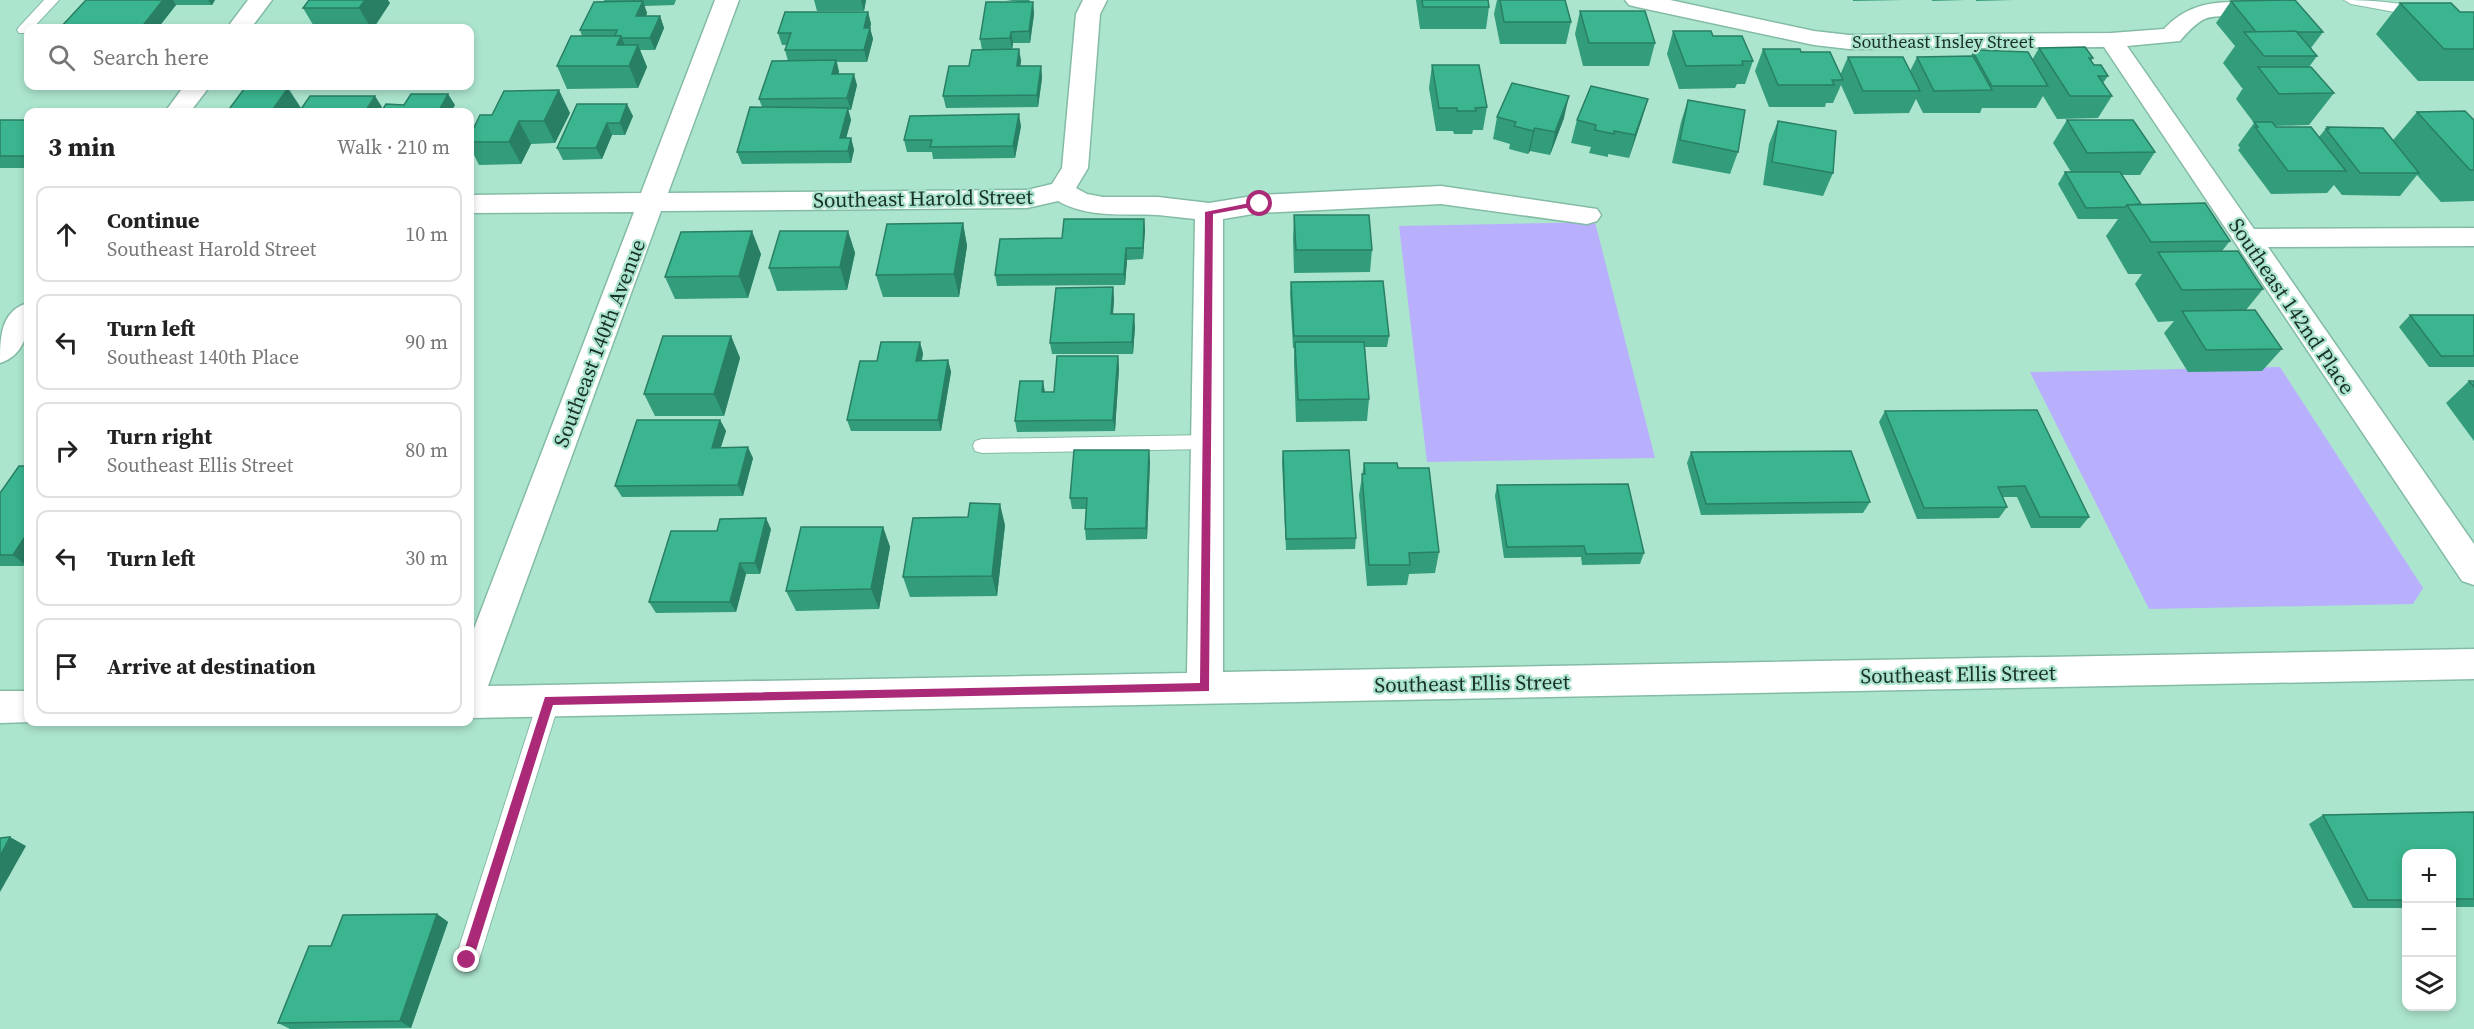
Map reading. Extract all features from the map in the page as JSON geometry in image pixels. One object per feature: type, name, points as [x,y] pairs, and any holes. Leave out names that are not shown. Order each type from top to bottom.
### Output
[{"type":"street","points":[[242,24],[260,0]]},
{"type":"street","name":"Southeast 140th Avenue","points":[[474,674],[726,0]]},
{"type":"street","points":[[1061,191],[1075,168],[1088,14],[1095,0]]},
{"type":"street","name":"Southeast Insley Street","points":[[1637,0],[1814,38],[1849,42],[2111,40],[2171,36],[2188,15],[2211,8],[2241,8]]},
{"type":"street","name":"Southeast 142nd Place","points":[[2111,40],[2474,571]]},
{"type":"street","points":[[180,108],[194,90]]},
{"type":"street","name":"Southeast Harold Street","points":[[474,204],[1027,199],[1061,191],[1079,201],[1103,206],[1158,206],[1209,212],[1260,204],[1441,195],[1587,215]]},
{"type":"street","points":[[1205,688],[1209,212]]},
{"type":"street","points":[[2246,238],[2474,237]]},
{"type":"street","points":[[0,352],[24,318]]},
{"type":"street","name":"Southeast Ellis Street","points":[[474,702],[2474,664]]},
{"type":"street","points":[[0,707],[24,707]]},
{"type":"lane","points":[[30,24],[52,0]]},
{"type":"lane","points":[[2351,0],[2428,14]]},
{"type":"lane","points":[[982,446],[1207,442]]},
{"type":"lane","points":[[467,960],[549,700]]},
{"type":"shaded area","points":[[1595,222],[1655,458],[1427,462],[1399,226]]},
{"type":"shaded area","points":[[2280,367],[2423,588],[2413,604],[2149,609],[2030,372]]},
{"type":"building","points":[[86,0],[163,0],[144,24],[64,24]]},
{"type":"building","points":[[309,0],[365,0],[359,8],[303,8]]},
{"type":"building","points":[[1422,0],[1488,0],[1489,7],[1423,7]]},
{"type":"building","points":[[1500,0],[1565,0],[1571,22],[1504,22]]},
{"type":"building","points":[[2295,0],[2323,32],[2256,32],[2231,1]]},
{"type":"building","points":[[643,1],[636,16],[660,16],[650,38],[622,38],[615,36],[617,30],[580,30],[594,2]]},
{"type":"building","points":[[986,2],[1033,2],[1029,31],[1011,32],[1010,38],[980,39]]},
{"type":"building","points":[[2400,3],[2451,3],[2460,12],[2474,12],[2474,49],[2444,49]]},
{"type":"building","points":[[1580,11],[1645,11],[1655,43],[1589,43]]},
{"type":"building","points":[[785,12],[868,12],[864,28],[870,28],[864,50],[785,50],[791,33],[778,33]]},
{"type":"building","points":[[1673,31],[1711,31],[1713,36],[1742,36],[1753,61],[1742,61],[1743,65],[1686,66]]},
{"type":"building","points":[[2296,31],[2317,56],[2264,56],[2244,32]]},
{"type":"building","points":[[571,36],[621,36],[617,45],[638,45],[629,66],[557,66]]},
{"type":"building","points":[[2085,47],[2093,58],[2089,58],[2094,65],[2101,65],[2108,76],[2098,76],[2112,96],[2070,96],[2039,48]]},
{"type":"building","points":[[1019,49],[1017,66],[1041,66],[1037,95],[943,96],[949,66],[969,66],[972,50]]},
{"type":"building","points":[[1763,49],[1830,52],[1843,80],[1832,80],[1834,85],[1778,85]]},
{"type":"building","points":[[1976,50],[2028,52],[2048,86],[1992,86],[1973,52],[1978,52]]},
{"type":"building","points":[[1973,56],[1992,90],[1934,91],[1917,57]]},
{"type":"building","points":[[1848,57],[1903,57],[1920,91],[1863,91]]},
{"type":"building","points":[[836,60],[832,74],[854,74],[847,98],[759,99],[772,61]]},
{"type":"building","points":[[1432,65],[1479,65],[1487,107],[1475,108],[1476,111],[1439,108]]},
{"type":"building","points":[[2258,67],[2311,67],[2334,93],[2279,94]]},
{"type":"building","points":[[1512,83],[1569,96],[1555,132],[1535,128],[1533,131],[1514,126],[1516,122],[1497,117]]},
{"type":"building","points":[[1591,86],[1648,99],[1635,135],[1595,130],[1596,125],[1577,120]]},
{"type":"building","points":[[243,90],[287,90],[274,108],[230,108]]},
{"type":"building","points":[[559,90],[544,121],[519,121],[509,142],[474,142],[474,128],[480,115],[492,115],[504,91]]},
{"type":"building","points":[[411,94],[448,94],[440,108],[384,108],[386,104],[404,105]]},
{"type":"building","points":[[310,96],[375,96],[368,108],[302,108]]},
{"type":"building","points":[[1688,100],[1745,110],[1738,152],[1680,140]]},
{"type":"building","points":[[577,104],[627,104],[620,123],[607,123],[596,148],[557,148]]},
{"type":"building","points":[[750,107],[848,108],[840,138],[851,138],[848,151],[737,152]]},
{"type":"building","points":[[2465,111],[2474,120],[2474,170],[2470,170],[2417,112]]},
{"type":"building","points":[[1019,114],[1013,146],[930,147],[932,140],[904,140],[910,116]]},
{"type":"building","points":[[0,120],[24,120],[24,156],[0,156]]},
{"type":"building","points":[[2067,120],[2133,120],[2155,152],[2087,153]]},
{"type":"building","points":[[1778,121],[1836,131],[1833,173],[1772,162]]},
{"type":"building","points":[[2254,122],[2272,122],[2276,127],[2311,127],[2346,171],[2288,171],[2255,127],[2258,127]]},
{"type":"building","points":[[2327,127],[2383,128],[2419,173],[2360,173],[2326,129],[2329,129]]},
{"type":"building","points":[[2065,172],[2120,172],[2141,204],[2125,207],[2086,208]]},
{"type":"building","points":[[2205,203],[2230,241],[2151,242],[2127,205]]},
{"type":"building","points":[[1294,215],[1369,215],[1372,250],[1296,250]]},
{"type":"building","points":[[1064,219],[1144,219],[1143,248],[1126,248],[1124,274],[995,275],[1000,239],[1062,238]]},
{"type":"building","points":[[963,223],[954,274],[876,275],[887,224]]},
{"type":"building","points":[[752,231],[739,276],[665,277],[681,232]]},
{"type":"building","points":[[780,231],[848,231],[840,267],[769,268]]},
{"type":"building","points":[[2238,251],[2263,289],[2182,290],[2158,252]]},
{"type":"building","points":[[1383,281],[1389,336],[1294,336],[1291,282]]},
{"type":"building","points":[[1113,287],[1111,314],[1134,314],[1132,342],[1050,343],[1056,288]]},
{"type":"building","points":[[2255,310],[2282,349],[2206,350],[2182,311]]},
{"type":"building","points":[[2410,315],[2474,315],[2474,356],[2441,356]]},
{"type":"building","points":[[663,336],[731,336],[714,394],[644,394]]},
{"type":"building","points":[[881,342],[920,342],[916,361],[948,360],[938,420],[847,420],[860,361],[877,361]]},
{"type":"building","points":[[1295,342],[1364,342],[1369,399],[1298,400]]},
{"type":"building","points":[[1057,356],[1118,356],[1113,420],[1015,421],[1020,381],[1043,381],[1042,392],[1054,392]]},
{"type":"building","points":[[2037,410],[2089,517],[2040,517],[2025,486],[1998,487],[2007,507],[1924,508],[1885,411]]},
{"type":"building","points":[[637,420],[720,420],[712,448],[748,447],[738,485],[615,486]]},
{"type":"building","points":[[1074,450],[1149,450],[1146,528],[1085,529],[1087,498],[1070,498]]},
{"type":"building","points":[[1349,450],[1356,538],[1286,539],[1283,451]]},
{"type":"building","points":[[1851,451],[1870,502],[1706,504],[1691,452]]},
{"type":"building","points":[[1364,463],[1397,463],[1398,468],[1429,468],[1439,552],[1409,553],[1410,565],[1369,565],[1362,474],[1365,474]]},
{"type":"building","points":[[19,466],[24,466],[24,538],[13,555],[0,555],[0,493]]},
{"type":"building","points":[[1628,484],[1644,553],[1586,554],[1584,546],[1507,547],[1497,485]]},
{"type":"building","points":[[970,503],[1000,504],[992,576],[903,577],[913,518],[968,517]]},
{"type":"building","points":[[766,518],[755,563],[740,563],[730,602],[649,602],[671,531],[717,531],[720,519]]},
{"type":"building","points":[[801,527],[883,527],[871,589],[786,591]]},
{"type":"building","points":[[2474,812],[2474,899],[2456,899],[2456,849],[2402,849],[2402,900],[2368,900],[2323,815]]},
{"type":"building","points":[[10,837],[0,856],[0,838]]},
{"type":"building","points":[[437,914],[400,1021],[278,1023],[309,946],[331,946],[343,915]]},
{"type":"route","points":[[467,960],[549,700],[1205,688],[1209,212],[1227,207],[1260,204]]}]
